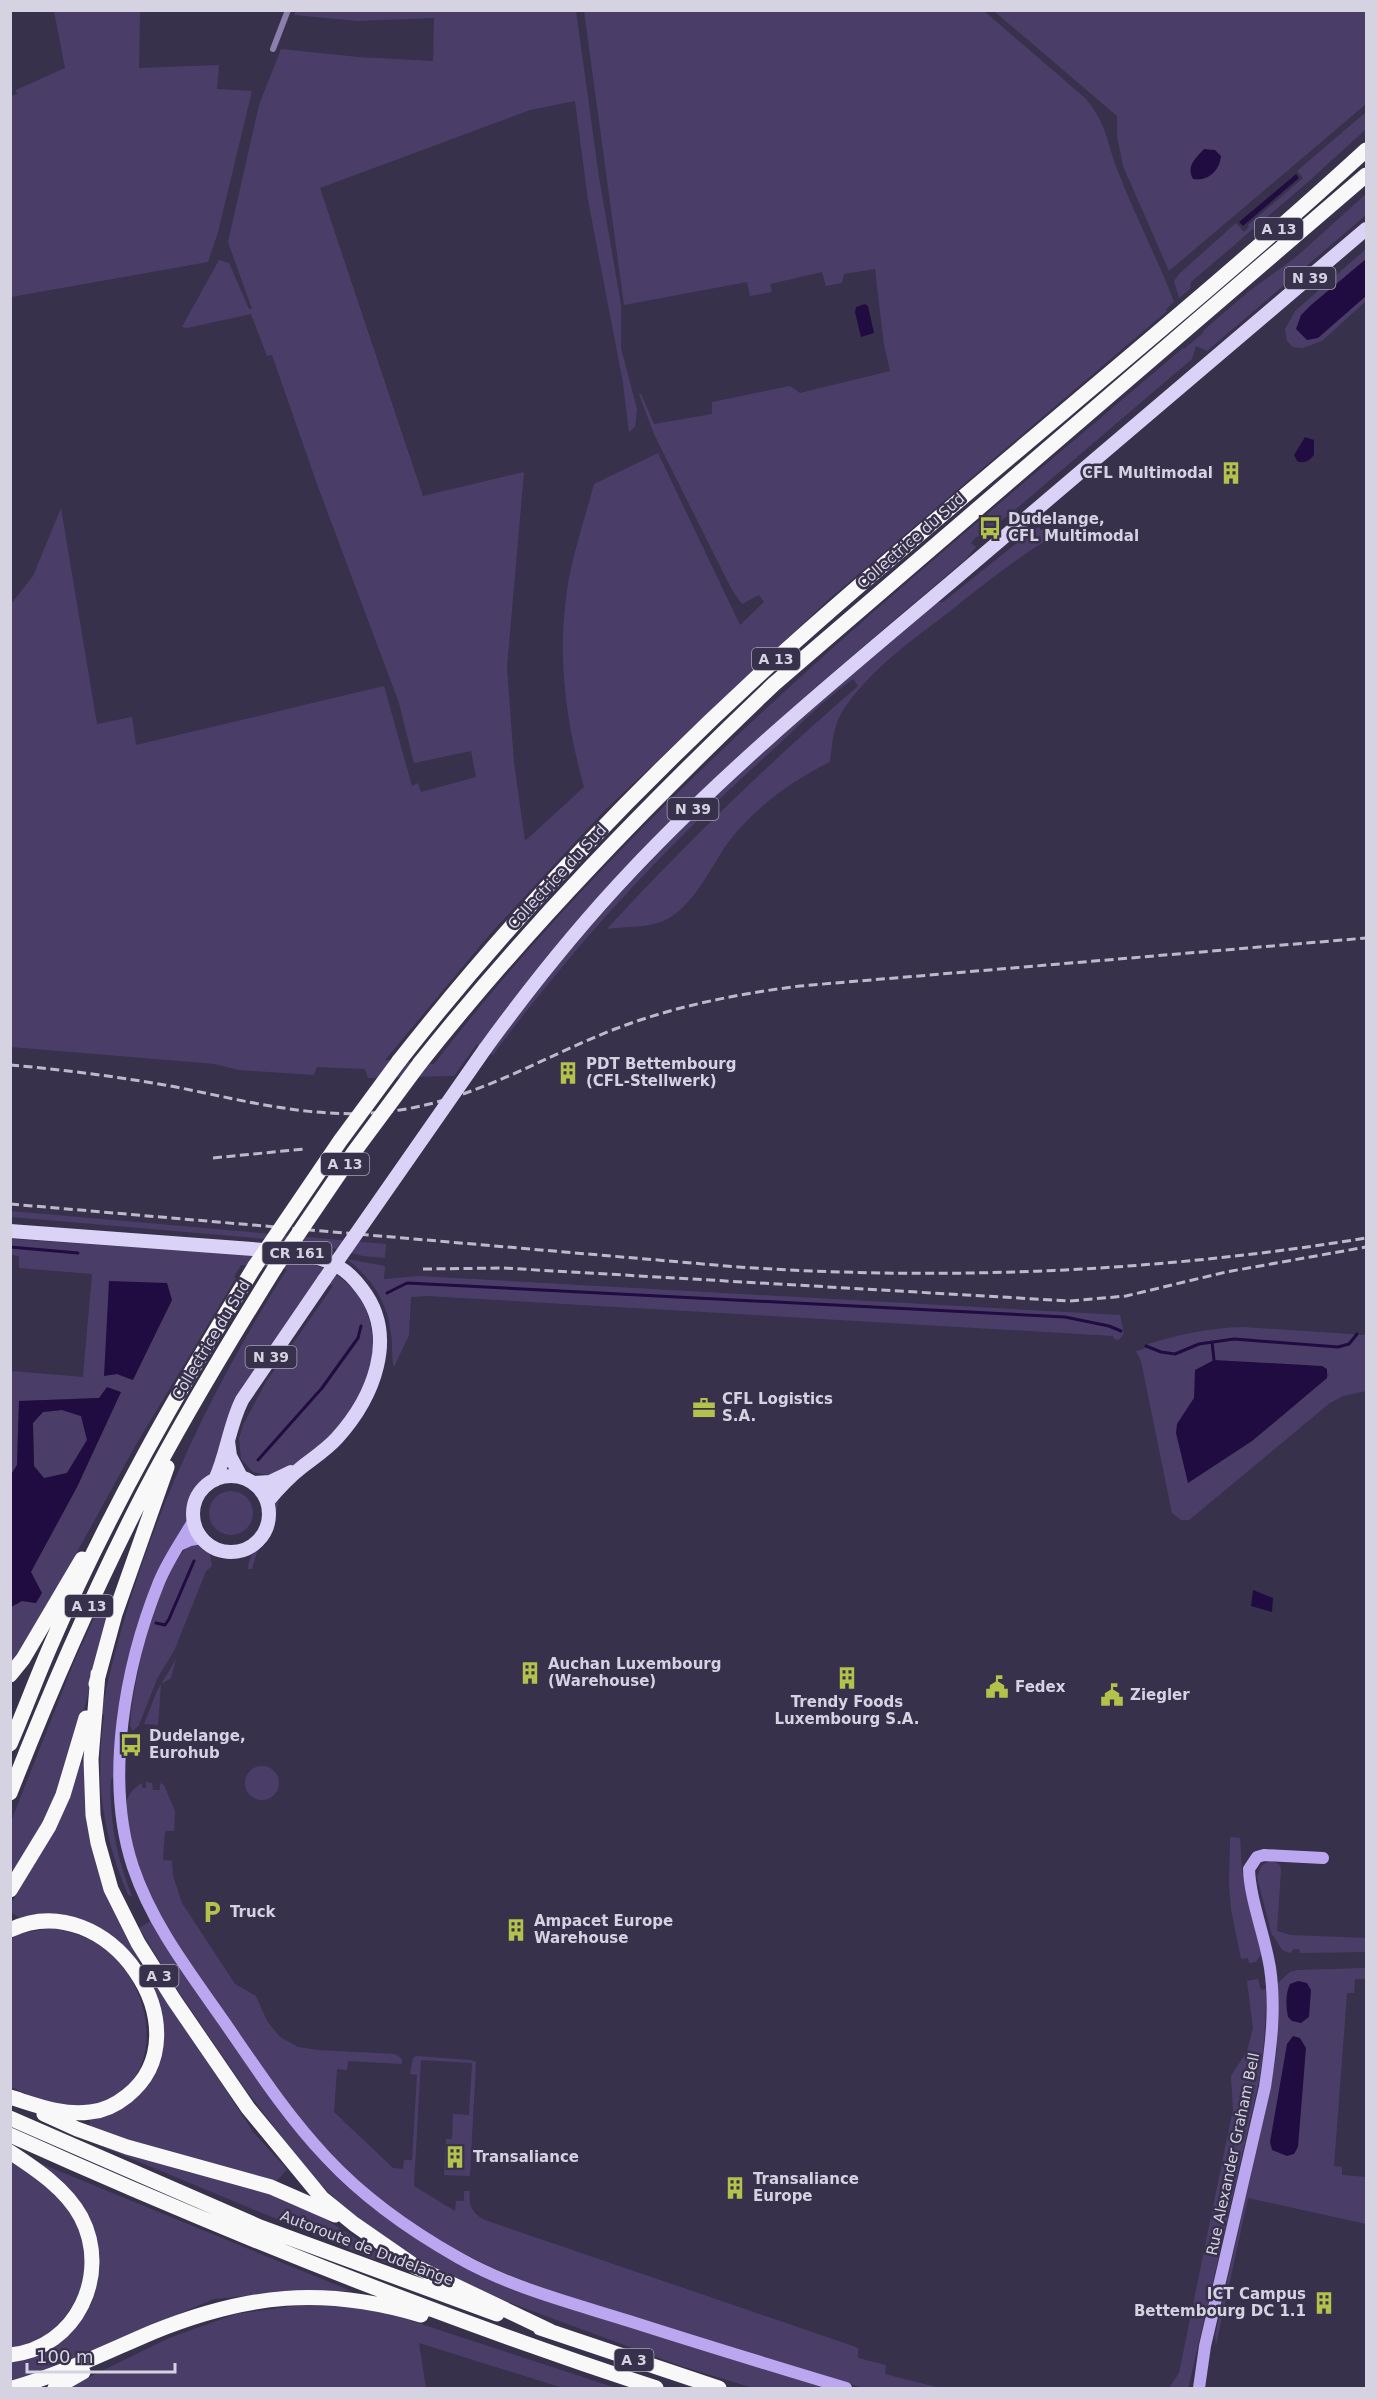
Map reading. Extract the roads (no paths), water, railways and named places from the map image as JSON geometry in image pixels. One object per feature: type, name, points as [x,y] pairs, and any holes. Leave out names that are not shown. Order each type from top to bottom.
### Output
[{"type":"highway","name":"Collectrice du Sud","points":[[10,1744],[50,1646],[117,1506],[160,1424],[255,1266],[399,1061],[498,940],[588,840],[676,753],[833,608],[1307,205],[1366,150]]},
{"type":"highway","name":"Collectrice du Sud","points":[[10,1793],[65,1657],[144,1492],[275,1268],[354,1152],[420,1063],[513,950],[603,851],[774,684],[1366,176]]},
{"type":"highway","name":"A 3","points":[[182,1425],[115,1614],[98,1674],[92,1724],[91,1789],[98,1843],[111,1889],[138,1943],[174,2000],[248,2108],[322,2198],[354,2224],[416,2267],[550,2331]]},
{"type":"highway","points":[[10,1675],[23,1659],[67,1583],[117,1506]]},
{"type":"highway","points":[[10,1890],[49,1826],[63,1795],[98,1674]]},
{"type":"highway","points":[[10,1930],[43,1920],[62,1921],[83,1927],[102,1937],[118,1949],[134,1967],[153,2007],[156,2027],[151,2065],[134,2090],[120,2102],[90,2112],[66,2112],[10,2098]]},
{"type":"highway","name":"A 3","points":[[10,2098],[77,2129],[127,2148],[271,2187],[354,2224]]},
{"type":"highway","name":"Autoroute de Dudelange","points":[[10,2118],[260,2227],[463,2303],[719,2388]]},
{"type":"highway","name":"A 3","points":[[10,2135],[193,2215],[492,2333],[656,2388]]},
{"type":"highway","points":[[10,2152],[44,2176],[71,2202],[87,2231],[93,2258],[89,2290],[84,2305],[72,2322],[57,2337],[39,2348],[10,2355]]},
{"type":"highway","name":"A 3","points":[[55,2388],[120,2349],[152,2333],[195,2317],[254,2301],[295,2297],[344,2298],[374,2302],[492,2333]]},
{"type":"highway","name":"A 3","points":[[13,2388],[42,2380],[120,2349]]},
{"type":"main road","name":"N 39","points":[[215,1480],[234,1416],[242,1400],[484,1049],[537,980],[630,871],[738,767],[835,680],[1366,229]]},
{"type":"main road","name":"CR 161","points":[[10,1230],[292,1252],[325,1260],[339,1267],[361,1288],[376,1313],[380,1333],[381,1354],[375,1376],[351,1421],[319,1455],[301,1468],[267,1502]]},
{"type":"main road","points":[[228,1439],[230,1456],[241,1477]]},
{"type":"main road","name":"CR 161","points":[[254,1483],[270,1482],[301,1468]]},
{"type":"main road","points":[[226,1476],[241,1477],[254,1483],[267,1502],[269,1514],[267,1525],[262,1536],[243,1550],[219,1550],[202,1539],[194,1520],[197,1496],[215,1480],[226,1476]]},
{"type":"main road","points":[[194,1520],[159,1582],[133,1665],[122,1728],[120,1766],[122,1822],[133,1868],[149,1905],[169,1941],[297,2125],[326,2158],[376,2204],[423,2237],[479,2268],[540,2293],[846,2388]]},
{"type":"main road","points":[[179,1545],[190,1540],[202,1539]]},
{"type":"main road","name":"Rue Alexander Graham Bell","points":[[1199,2388],[1205,2346],[1265,2087],[1271,2050],[1273,2017],[1271,1976],[1249,1869],[1257,1857],[1264,1855],[1323,1858]]},
{"type":"main road","name":"Rue Alexander Graham Bell","points":[[1191,2388],[1205,2346]]},
{"type":"street","points":[[273,49],[288,10]]},
{"type":"waterway","points":[[10,1247],[78,1253]]},
{"type":"waterway","points":[[387,1293],[407,1283],[1065,1317],[1109,1326],[1121,1331]]},
{"type":"waterway","points":[[258,1460],[322,1388],[358,1338],[361,1326]]},
{"type":"waterway","points":[[1146,1346],[1175,1354],[1199,1344],[1234,1339],[1338,1347],[1349,1344],[1357,1334]]},
{"type":"waterway","points":[[1212,1342],[1214,1360]]},
{"type":"waterway","points":[[156,1623],[165,1625],[169,1619],[194,1561]]},
{"type":"railway","points":[[10,1065],[135,1080],[287,1109],[343,1114],[371,1113],[400,1110],[456,1096],[510,1076],[588,1040],[638,1021],[683,1007],[753,993],[800,986],[1366,938]]},
{"type":"railway","points":[[213,1158],[304,1149]]},
{"type":"railway","points":[[10,1204],[738,1267],[895,1273],[974,1273],[1131,1266],[1288,1250],[1366,1238]]},
{"type":"railway","points":[[423,1269],[503,1268],[1070,1301],[1126,1296],[1226,1272],[1366,1247]]},
{"type":"place","name":"CFL Multimodal","points":[[1231,473]]},
{"type":"place","name":"Dudelange, CFL Multimodal","points":[[990,528]]},
{"type":"place","name":"PDT Bettembourg (CFL-Stellwerk)","points":[[568,1073]]},
{"type":"place","name":"CFL Logistics S.A.","points":[[704,1408]]},
{"type":"place","name":"Auchan Luxembourg (Warehouse)","points":[[530,1673]]},
{"type":"place","name":"Trendy Foods Luxembourg S.A.","points":[[847,1678]]},
{"type":"place","name":"Fedex","points":[[997,1687]]},
{"type":"place","name":"Ziegler","points":[[1112,1695]]},
{"type":"place","name":"Dudelange, Eurohub","points":[[131,1745]]},
{"type":"place","name":"Truck","points":[[212,1912]]},
{"type":"place","name":"Ampacet Europe Warehouse","points":[[516,1930]]},
{"type":"place","name":"Transaliance","points":[[455,2157]]},
{"type":"place","name":"Transaliance Europe","points":[[735,2188]]},
{"type":"place","name":"ICT Campus Bettembourg DC 1.1","points":[[1324,2303]]}]
